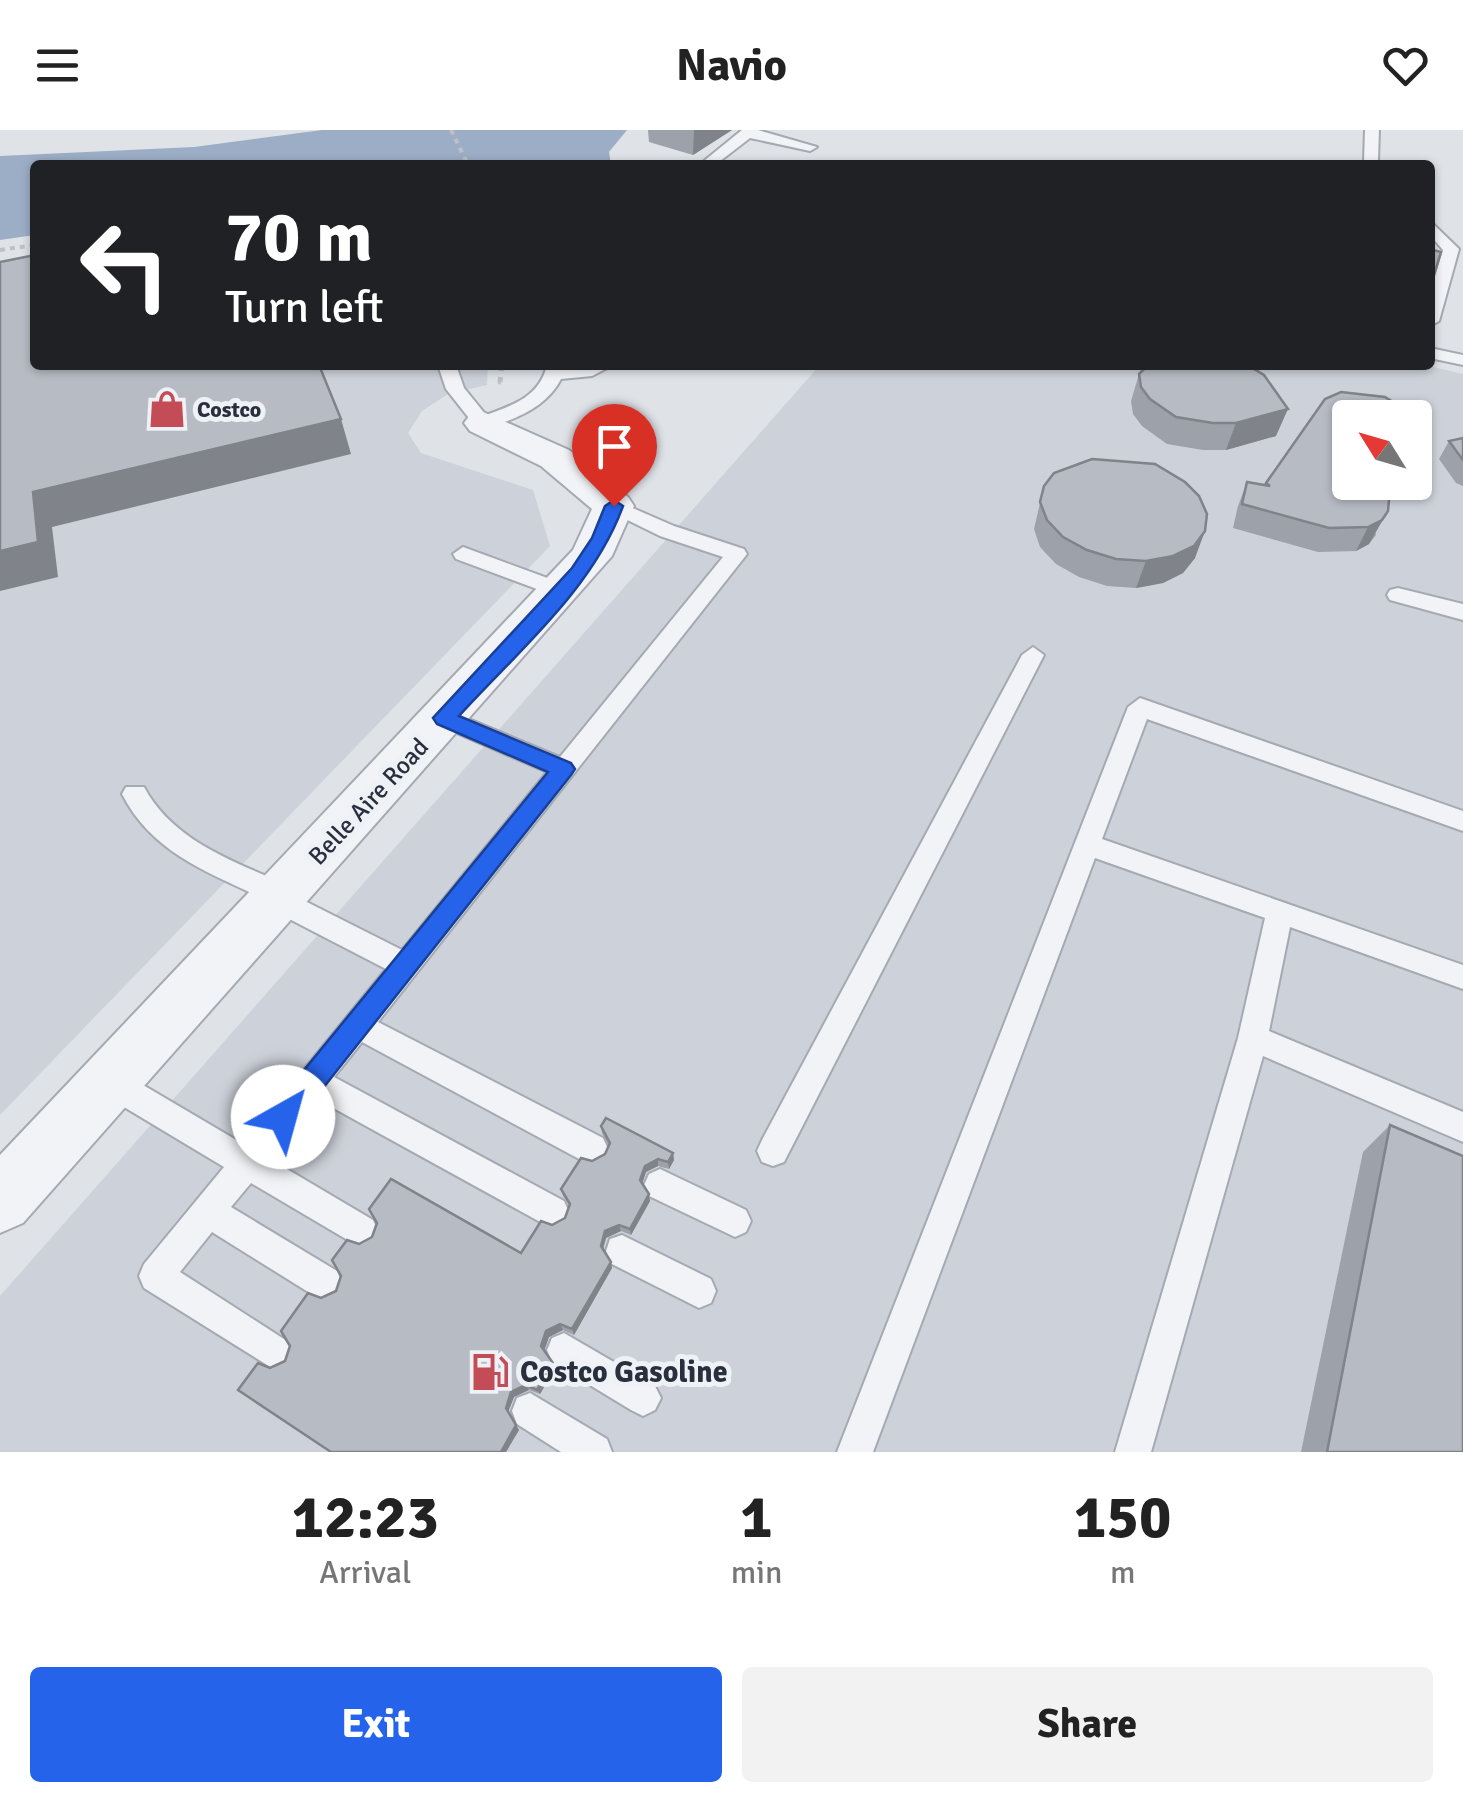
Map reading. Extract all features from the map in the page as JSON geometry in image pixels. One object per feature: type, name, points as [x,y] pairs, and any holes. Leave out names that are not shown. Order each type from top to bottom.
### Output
[{"type":"street","points":[[483,423],[555,458],[614,506]]},
{"type":"street","name":"Belle Aire Road","points":[[0,1201],[561,591],[591,556],[614,506]]},
{"type":"lane","points":[[1371,160],[1372,130]]},
{"type":"lane","points":[[712,160],[749,131],[810,147]]},
{"type":"lane","points":[[1435,231],[1451,249],[1435,304]]},
{"type":"lane","points":[[1435,354],[1463,360]]},
{"type":"lane","points":[[448,370],[455,389],[483,423],[540,398],[552,386],[556,370]]},
{"type":"lane","points":[[566,370],[591,370]]},
{"type":"lane","points":[[275,1354],[156,1276],[737,554],[667,531],[614,506]]},
{"type":"lane","points":[[463,554],[561,591]]},
{"type":"lane","points":[[1398,595],[1463,612]]},
{"type":"lane","points":[[773,1150],[1033,656]]},
{"type":"lane","points":[[855,1452],[1140,707],[1463,821]]},
{"type":"lane","points":[[444,718],[564,769]]},
{"type":"lane","points":[[135,794],[139,807],[158,831],[405,965]]},
{"type":"lane","points":[[1089,846],[1463,977]]},
{"type":"lane","points":[[1132,1452],[1253,1038],[1280,910]]},
{"type":"lane","points":[[357,1025],[592,1150]]},
{"type":"lane","points":[[1253,1038],[1463,1127]]},
{"type":"lane","points":[[312,1081],[553,1212]]},
{"type":"lane","points":[[110,1082],[362,1231]]},
{"type":"lane","points":[[660,1184],[736,1221]]},
{"type":"lane","points":[[207,1211],[324,1284]]},
{"type":"lane","points":[[622,1251],[699,1291]]},
{"type":"lane","points":[[564,1350],[643,1398]]},
{"type":"lane","points":[[530,1411],[594,1452]]},
{"type":"path","points":[[451,130],[466,160]]},
{"type":"path","points":[[0,250],[30,246]]},
{"type":"shaded area","points":[[0,298],[30,355],[30,370],[488,370],[487,385],[448,394],[422,411],[408,433],[421,453],[533,490],[550,546],[0,1115]]},
{"type":"shaded area","points":[[1435,367],[1463,374],[1463,1452],[0,1452],[0,1296],[816,370]]},
{"type":"water","points":[[322,130],[627,130],[609,152],[610,160],[30,160],[30,236],[0,240],[0,156],[194,147]]},
{"type":"building","points":[[1435,250],[1441,252],[1435,272]]},
{"type":"building","name":"Costco","points":[[30,256],[30,370],[321,370],[341,419],[33,492],[38,542],[0,551],[0,262]]},
{"type":"building","points":[[1143,370],[1256,370],[1264,375],[1288,409],[1236,423],[1176,417],[1150,399],[1141,387],[1139,374]]},
{"type":"building","points":[[1341,392],[1390,400],[1332,400],[1332,500],[1389,500],[1382,520],[1368,527],[1329,528],[1242,504],[1247,482],[1270,486],[1266,483],[1325,399]]},
{"type":"building","points":[[1463,438],[1463,460],[1449,441]]},
{"type":"building","points":[[1092,459],[1155,464],[1185,482],[1199,496],[1207,514],[1205,531],[1194,546],[1173,556],[1146,561],[1116,559],[1063,537],[1047,520],[1040,502],[1044,486],[1054,473]]},
{"type":"building","points":[[606,1118],[673,1153],[668,1162],[658,1159],[645,1166],[640,1180],[649,1194],[630,1229],[619,1225],[605,1231],[601,1246],[611,1262],[572,1329],[560,1324],[546,1331],[541,1346],[553,1363],[537,1390],[526,1385],[511,1392],[506,1408],[516,1425],[501,1452],[331,1452],[238,1390],[258,1363],[270,1368],[285,1361],[290,1346],[281,1331],[308,1293],[321,1298],[336,1291],[341,1276],[332,1260],[347,1240],[359,1244],[372,1237],[377,1223],[369,1209],[391,1179],[521,1253],[541,1221],[552,1225],[565,1218],[570,1204],[561,1189],[581,1158],[592,1161],[605,1154],[610,1143],[601,1126]]},
{"type":"building","points":[[1390,1125],[1463,1156],[1463,1452],[1327,1452]]},
{"type":"place","name":"Costco","points":[[167,409]]},
{"type":"place","name":"Costco Gasoline","points":[[490,1372]]},
{"type":"route","points":[[283,1117],[564,769],[444,718],[579,572],[602,538],[614,506]]}]
